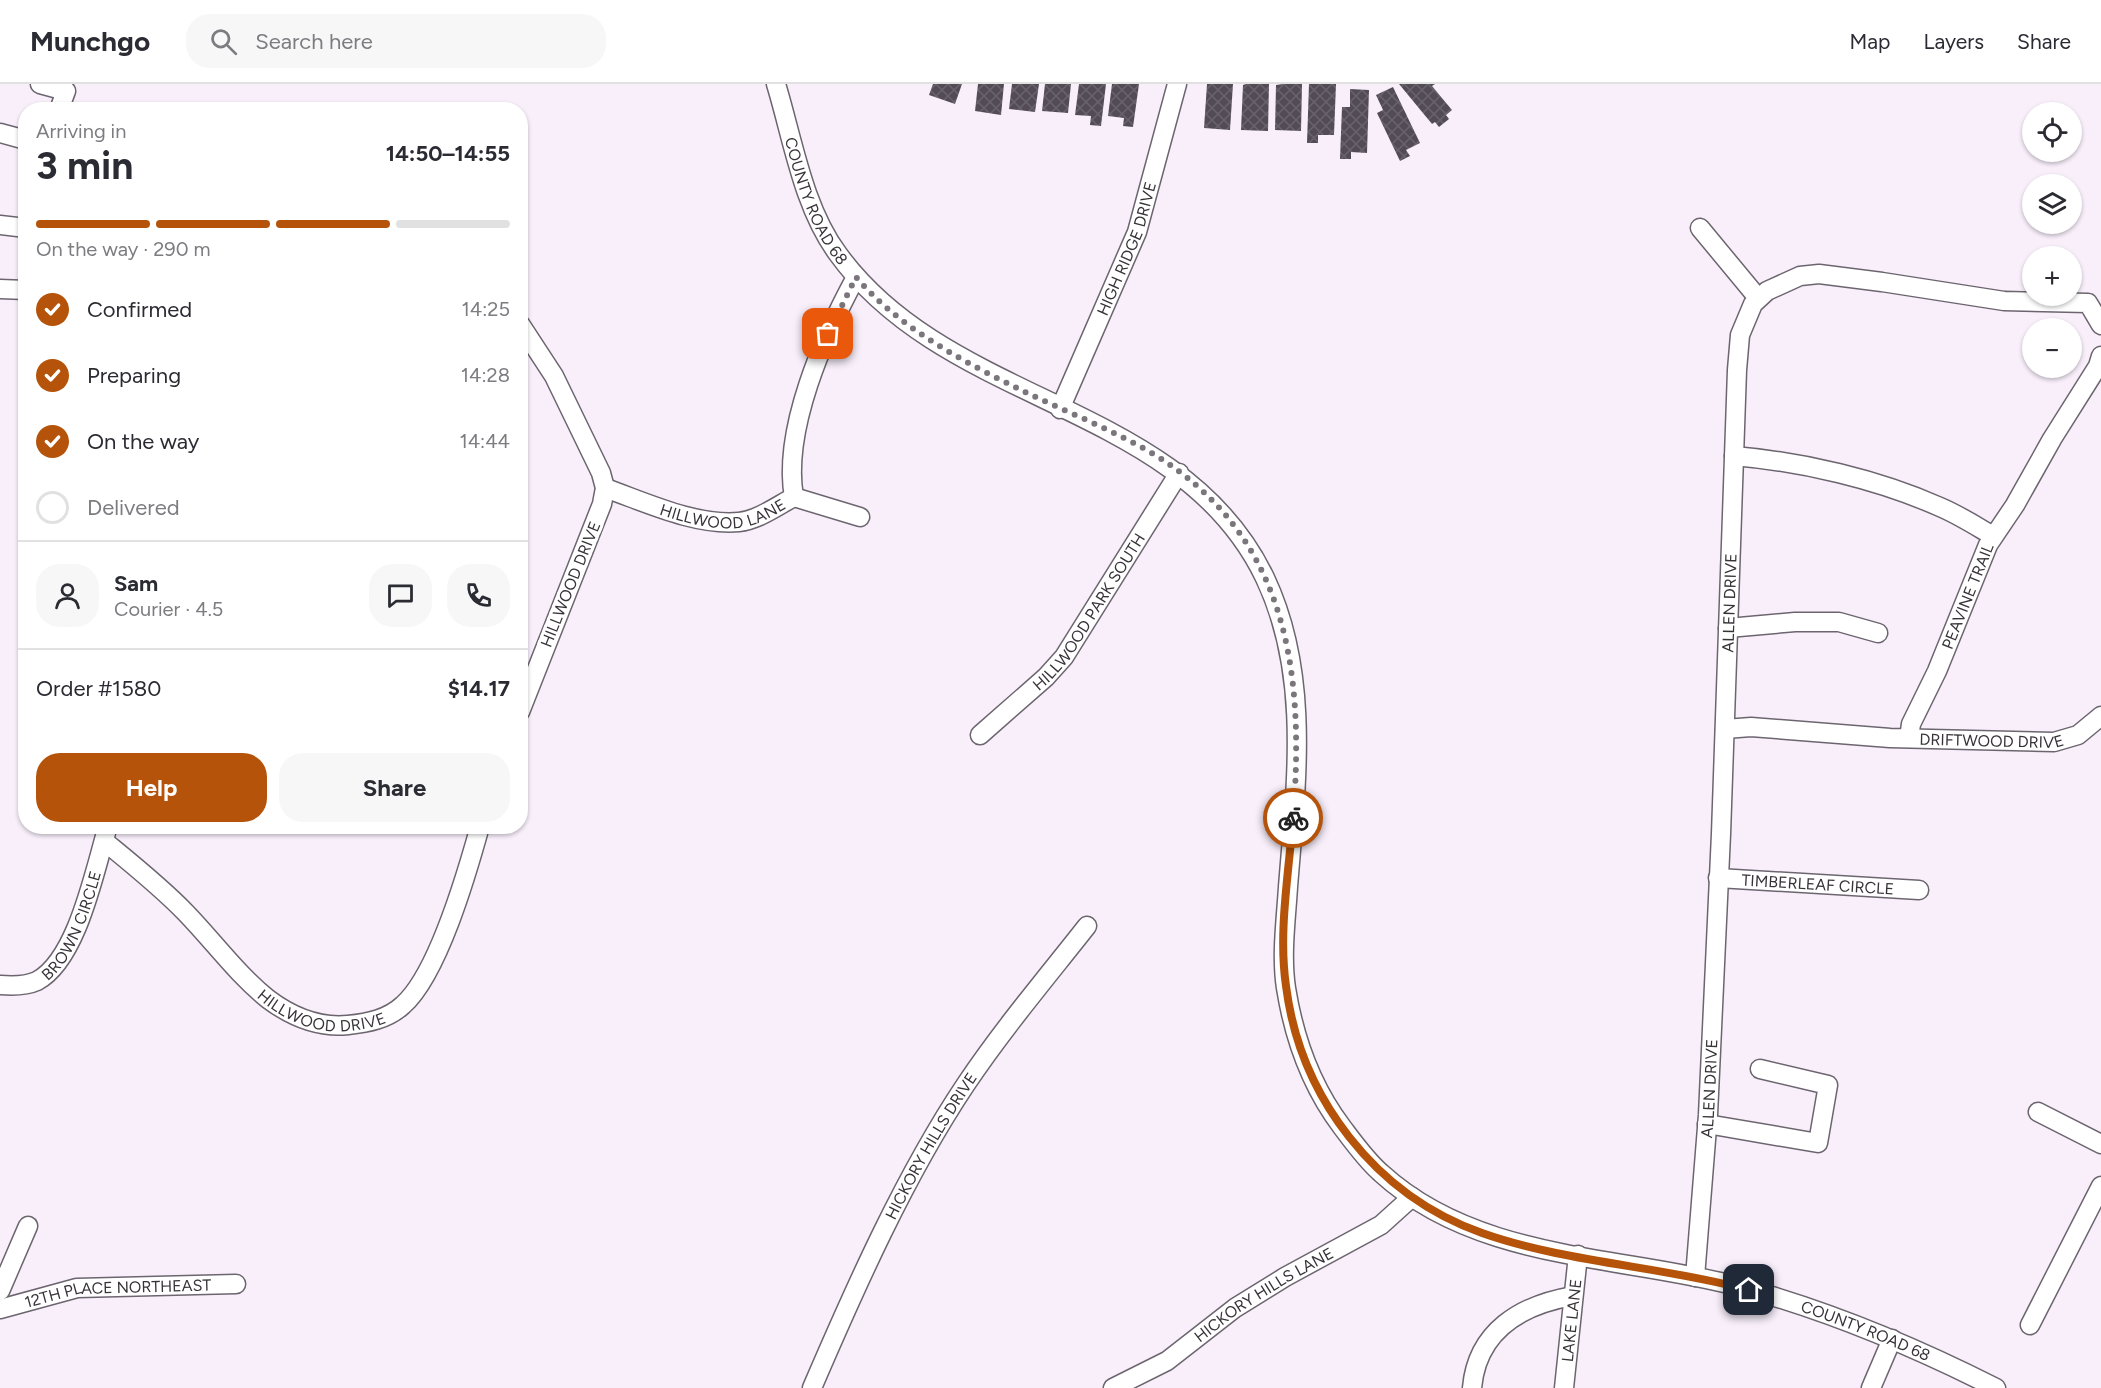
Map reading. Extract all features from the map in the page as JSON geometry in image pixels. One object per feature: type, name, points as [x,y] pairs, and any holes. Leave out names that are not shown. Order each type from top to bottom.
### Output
[{"type":"street","points":[[40,84],[66,92],[62,102]]},
{"type":"street","name":"COUNTY ROAD 68","points":[[776,84],[816,214],[837,253],[874,296],[925,336],[966,362],[1121,437],[1179,473],[1225,516],[1251,552],[1276,604],[1289,648],[1295,690],[1297,741],[1284,969],[1286,987],[1301,1051],[1326,1104],[1362,1153],[1381,1173],[1412,1197],[1439,1214],[1482,1233],[1578,1255],[1695,1277],[1783,1299],[1847,1320],[1996,1388]]},
{"type":"street","name":"HIGH RIDGE DRIVE","points":[[1060,409],[1137,232],[1177,84]]},
{"type":"street","points":[[0,133],[18,138]]},
{"type":"street","points":[[0,225],[18,227]]},
{"type":"street","points":[[1700,228],[1758,298]]},
{"type":"street","name":"ALLEN DRIVE","points":[[1695,1277],[1707,1124],[1740,335],[1747,312],[1758,298],[1786,280],[1819,274],[2004,301],[2088,303],[2100,317]]},
{"type":"street","name":"HILLWOOD LANE","points":[[604,489],[677,512],[728,522],[751,519],[794,497],[790,476],[791,457],[805,399],[828,334],[856,277]]},
{"type":"street","points":[[0,289],[18,290]]},
{"type":"street","points":[[528,336],[554,376],[601,473],[604,489]]},
{"type":"street","points":[[1993,536],[2015,505],[2101,356]]},
{"type":"street","name":"PEAVINE TRAIL","points":[[1734,456],[1816,468],[1886,487],[1943,508],[1993,536],[1937,671],[1911,724],[1909,738]]},
{"type":"street","name":"HILLWOOD PARK SOUTH","points":[[981,735],[1046,677],[1064,657],[1179,473]]},
{"type":"street","name":"HILLWOOD DRIVE","points":[[528,692],[602,504],[604,489]]},
{"type":"street","points":[[794,497],[860,517]]},
{"type":"street","points":[[1728,628],[1795,621],[1839,622],[1878,633]]},
{"type":"street","name":"DRIFTWOOD DRIVE","points":[[1909,738],[2054,742],[2078,735],[2101,716]]},
{"type":"street","points":[[1725,729],[1762,728],[1909,738]]},
{"type":"street","name":"HILLWOOD DRIVE","points":[[106,834],[184,911],[231,964],[268,998],[299,1018],[337,1026],[385,1017],[403,1005],[415,993],[426,975],[454,908],[477,834]]},
{"type":"street","name":"BROWN CIRCLE","points":[[0,985],[32,983],[40,979],[57,962],[80,915],[106,834]]},
{"type":"street","name":"TIMBERLEAF CIRCLE","points":[[1718,878],[1919,890]]},
{"type":"street","name":"HICKORY HILLS DRIVE","points":[[812,1388],[878,1244],[953,1104],[1008,1027],[1087,926]]},
{"type":"street","points":[[1707,1124],[1818,1143],[1828,1085],[1760,1070]]},
{"type":"street","points":[[2038,1112],[2101,1144]]},
{"type":"street","points":[[2030,1325],[2101,1186]]},
{"type":"street","name":"HICKORY HILLS LANE","points":[[1113,1388],[1167,1361],[1235,1308],[1285,1277],[1381,1225],[1412,1197]]},
{"type":"street","points":[[0,1291],[28,1226]]},
{"type":"street","name":"LAKE LANE","points":[[1564,1388],[1578,1255]]},
{"type":"street","name":"12TH PLACE NORTHEAST","points":[[0,1309],[76,1288],[236,1284]]},
{"type":"street","points":[[1473,1388],[1474,1373],[1485,1347],[1505,1321],[1551,1300],[1573,1296]]},
{"type":"street","points":[[1870,1388],[1892,1339]]},
{"type":"building","points":[[933,84],[962,84],[955,104],[929,95]]},
{"type":"building","points":[[978,84],[1004,84],[1001,115],[975,111]]},
{"type":"building","points":[[1012,84],[1039,84],[1035,112],[1009,109]]},
{"type":"building","points":[[1045,84],[1071,84],[1068,113],[1042,111]]},
{"type":"building","points":[[1079,84],[1106,84],[1101,126],[1090,125],[1091,116],[1075,115]]},
{"type":"building","points":[[1112,84],[1139,84],[1133,127],[1123,126],[1124,118],[1108,116]]},
{"type":"building","points":[[1207,84],[1233,84],[1230,130],[1204,128]]},
{"type":"building","points":[[1269,84],[1268,131],[1241,130],[1243,85]]},
{"type":"building","points":[[1302,84],[1301,131],[1275,130],[1276,85]]},
{"type":"building","points":[[1309,84],[1336,84],[1334,135],[1318,135],[1318,143],[1307,143]]},
{"type":"building","points":[[1399,84],[1435,84],[1432,86],[1452,110],[1446,115],[1449,119],[1439,127],[1435,122],[1432,124]]},
{"type":"building","points":[[1393,87],[1420,143],[1406,150],[1410,156],[1400,161],[1377,113],[1383,110],[1376,95]]},
{"type":"building","points":[[1350,89],[1369,90],[1367,153],[1351,152],[1351,159],[1340,159],[1342,107],[1350,107]]},
{"type":"way so far","points":[[828,334],[856,277],[883,304],[925,336],[966,362],[1151,453],[1204,494],[1225,516],[1251,552],[1276,604],[1289,648],[1295,690],[1297,741],[1293,818]]},
{"type":"route","points":[[1293,818],[1284,969],[1294,1028],[1313,1080],[1326,1104],[1362,1153],[1381,1173],[1439,1214],[1482,1233],[1539,1248],[1681,1274],[1749,1290]]}]
